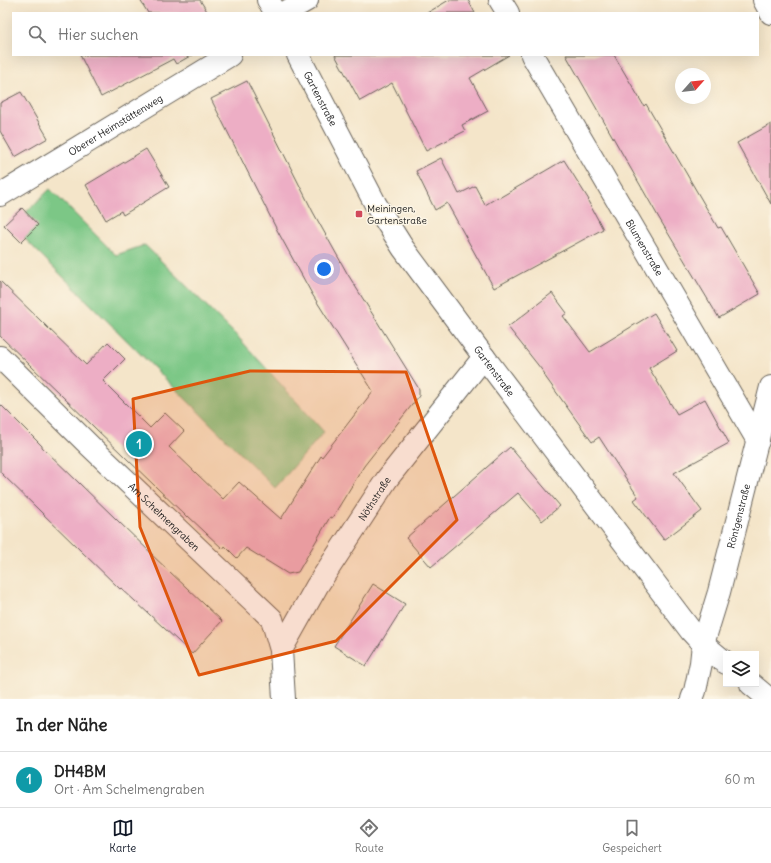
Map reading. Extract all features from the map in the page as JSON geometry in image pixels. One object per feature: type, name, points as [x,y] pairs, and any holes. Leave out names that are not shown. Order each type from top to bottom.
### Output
[{"type":"street","points":[[268,0],[275,12]]},
{"type":"street","points":[[286,12],[307,0]]},
{"type":"street","points":[[500,0],[507,12]]},
{"type":"street","points":[[764,0],[771,13]]},
{"type":"street","name":"Oberer Heimstättenweg","points":[[0,195],[228,56]]},
{"type":"street","name":"Gartenstraße","points":[[299,56],[376,205],[403,248],[640,566],[691,631],[703,644],[723,661]]},
{"type":"street","name":"Blumenstraße","points":[[533,56],[758,440]]},
{"type":"street","name":"Am Schelmengraben","points":[[0,357],[90,446],[272,620],[281,650],[284,699]]},
{"type":"street","name":"Nöthstraße","points":[[281,650],[317,586],[387,479],[484,357]]},
{"type":"street","name":"Röntgenstraße","points":[[692,699],[701,662],[703,644],[719,592],[771,387]]},
{"type":"street","points":[[755,687],[769,699]]},
{"type":"highlighted area","points":[[250,371],[406,372],[457,520],[336,641],[199,675],[140,527],[133,399]]},
{"type":"green space","points":[[50,189],[116,255],[145,245],[237,336],[324,432],[275,488],[12,226]]},
{"type":"building","points":[[140,0],[200,0],[207,12],[147,12]]},
{"type":"building","points":[[449,0],[468,0],[474,12],[429,12]]},
{"type":"building","points":[[80,56],[190,56],[176,64],[173,59],[101,97]]},
{"type":"building","points":[[336,56],[507,56],[470,78],[488,111],[462,125],[465,131],[426,151],[392,83],[360,101]]},
{"type":"building","points":[[567,56],[615,56],[644,106],[646,104],[718,228],[721,227],[760,294],[719,318],[659,218]]},
{"type":"building","points":[[247,81],[313,212],[347,273],[419,389],[419,396],[364,466],[332,518],[330,517],[298,572],[288,574],[246,548],[237,558],[225,546],[223,549],[188,516],[187,517],[0,336],[0,281],[86,365],[108,342],[125,359],[103,381],[150,428],[165,413],[184,431],[169,447],[223,499],[239,482],[281,519],[321,456],[322,457],[373,391],[312,294],[277,230],[211,99]]},
{"type":"building","points":[[21,92],[48,138],[15,157],[0,131],[0,103]]},
{"type":"building","points":[[771,124],[771,204],[737,143]]},
{"type":"building","points":[[146,149],[169,187],[123,215],[121,211],[106,220],[86,185]]},
{"type":"building","points":[[441,158],[459,194],[475,186],[485,205],[564,160],[589,200],[588,201],[603,229],[494,288],[447,203],[435,210],[416,171]]},
{"type":"building","points":[[22,208],[38,225],[21,242],[4,225]]},
{"type":"building","points":[[552,293],[567,313],[563,316],[590,352],[654,313],[677,351],[649,368],[677,414],[705,399],[729,443],[674,473],[702,511],[664,540],[634,500],[638,497],[599,437],[592,442],[544,375],[545,374],[508,327]]},
{"type":"building","points":[[0,404],[152,555],[222,621],[192,654],[121,588],[120,589],[0,472]]},
{"type":"building","points":[[510,447],[560,506],[542,521],[518,493],[431,567],[406,538]]},
{"type":"building","points":[[373,584],[405,604],[366,666],[334,646]]},
{"type":"place","name":"Meiningen, Gartenstraße","points":[[359,214]]},
{"type":"place","name":"DH4BM","points":[[139,444]]}]
